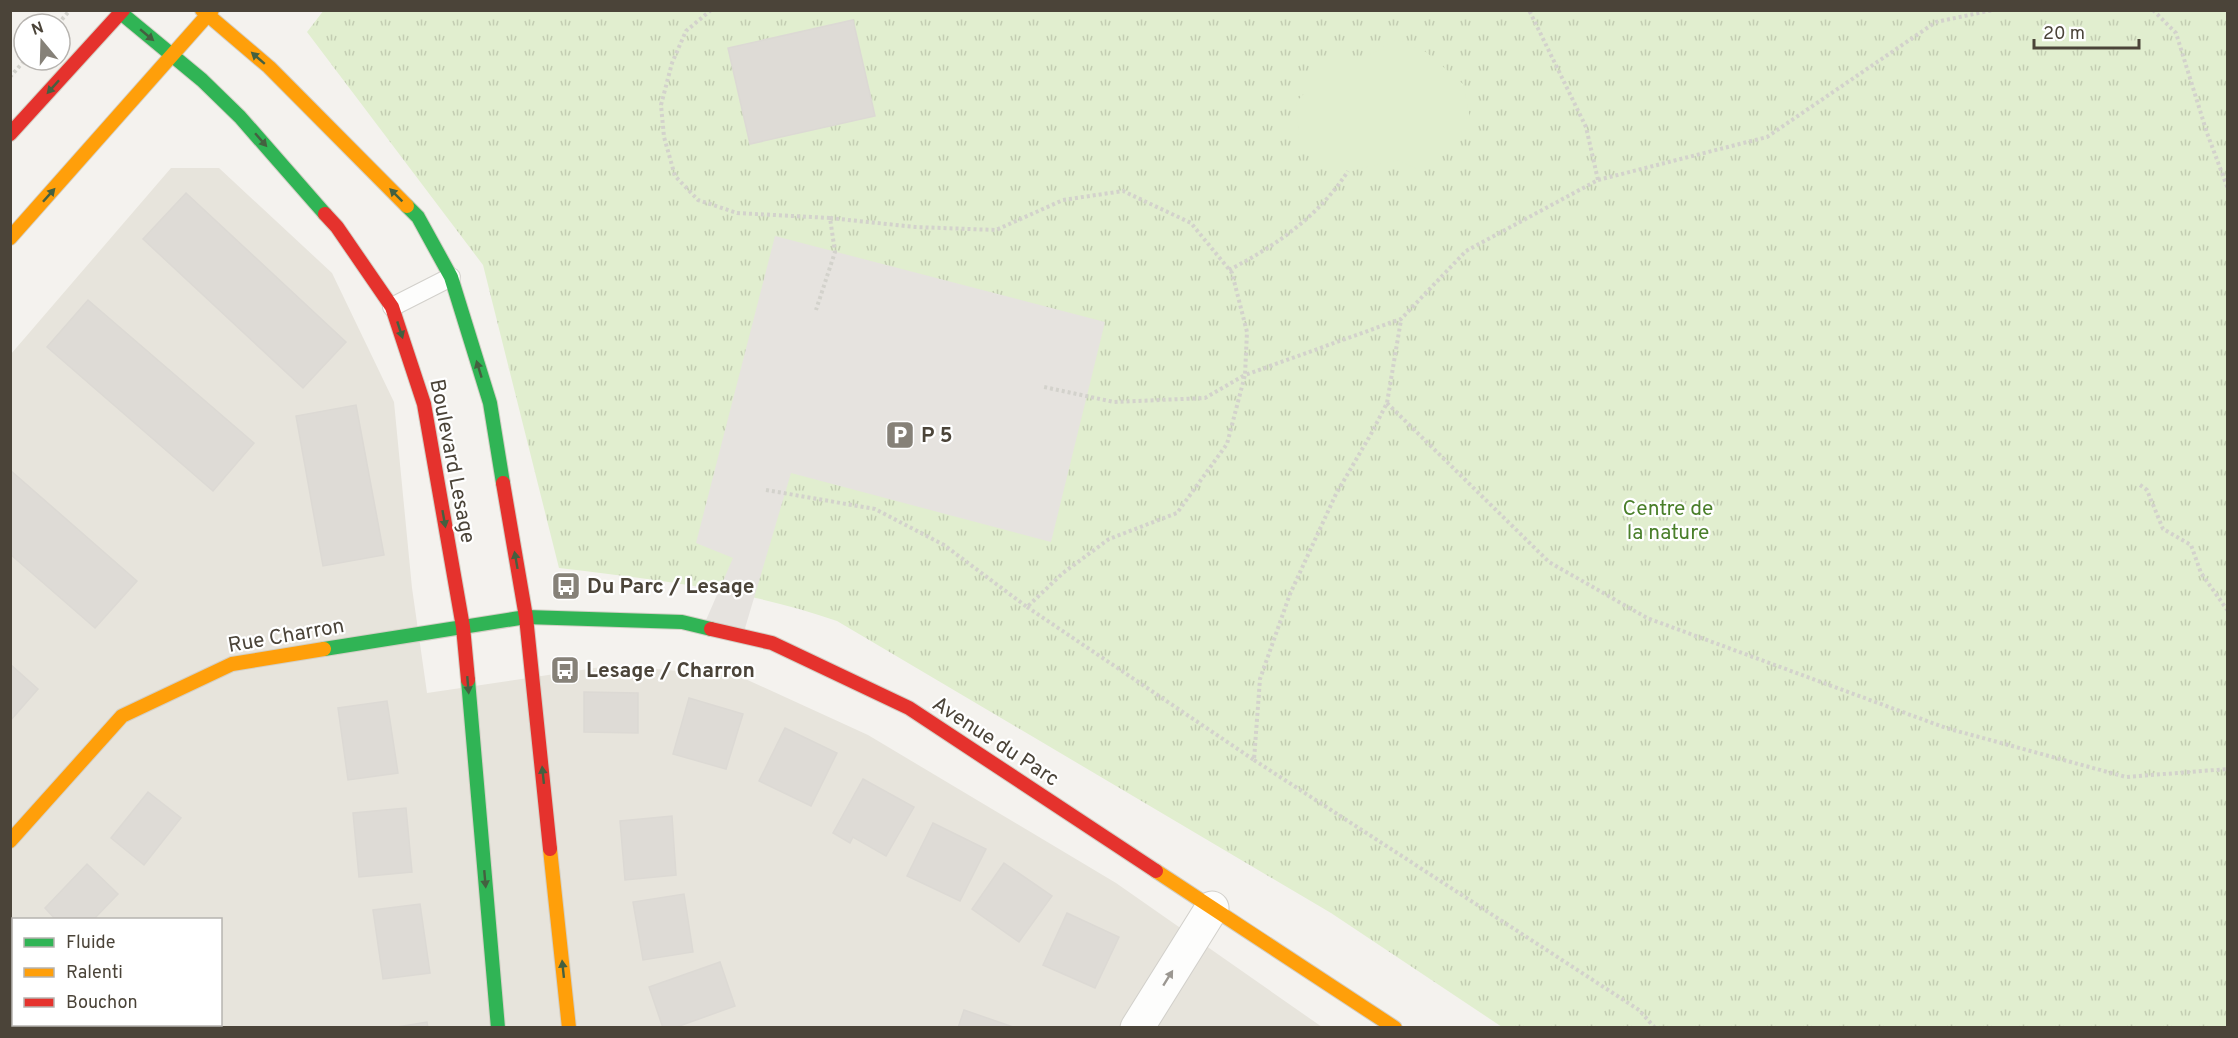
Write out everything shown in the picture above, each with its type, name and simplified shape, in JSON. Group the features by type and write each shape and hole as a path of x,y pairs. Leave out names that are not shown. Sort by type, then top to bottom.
{"street":[{"name":"Boulevard Lesage","path":"122,12 240,117 337,227 392,308 424,404 463,627 498,1028"},
{"path":"10,134 122,12"},
{"name":"Boulevard Lesage","path":"207,12 269,67 418,217 451,277 490,403 526,617 569,1028"},
{"path":"10,238 173,56 207,12"},
{"name":"Rue Charron","path":"10,841 122,716 232,664 526,617"},
{"name":"Avenue du Parc","path":"526,617 682,622 772,643 909,708 1395,1028"},
{"path":"1137,1028 1212,908"}],"lane":[{"path":"392,308 451,277"}],"path":[{"path":"711,10 686,31 672,63 661,105 664,137 675,176 698,200 737,213 830,218 915,227 996,230 1063,200 1123,191 1191,223 1232,273 1247,332 1245,375 1227,444 1177,513 1109,539 1063,573 1027,607"},
{"path":"1529,10 1586,127 1598,180"},
{"path":"1044,387 1114,402 1205,398 1245,375 1401,319 1466,251 1598,180 1767,137 1936,22 1994,10"},
{"path":"2153,10 2176,33 2207,133 2228,189"},
{"path":"1229,270 1262,253 1306,221 1335,192 1348,171"},
{"path":"816,310 835,252 830,218"},
{"path":"1254,760 1260,679 1290,594 1336,494 1387,403 1401,319"},
{"path":"1387,403 1549,562 1647,618 1946,728 2126,777 2228,769"},
{"path":"2140,485 2147,490 2163,529 2191,545 2201,573 2228,611"},
{"path":"766,490 875,509 944,544 1027,607 1254,760 1639,1010 1656,1028"}],"shaded area":[{"path":"171,168 219,168 332,273 394,402 412,588 427,693 615,665 741,677 868,735 1116,883 1322,1027 11,1028 11,354"},
{"name":"P 5","path":"775,236 1105,322 1051,542 791,473 743,635 703,627 733,558 696,543"}],"green space":[{"name":"Centre de la nature","path":"324,10 2227,11 2227,1027 1502,1027 1331,913 837,621 770,601 700,587 559,568 483,265 307,32"},
{"path":"1396,39 1426,52 1463,84 1470,118 1417,169 1398,160 1336,174 1299,138 1296,102 1340,56 1363,57"}],"building":[{"path":"853,20 875,116 750,144 728,48"},
{"path":"186,193 346,342 303,388 143,239"},
{"path":"88,300 254,443 213,491 47,347"},
{"path":"356,405 384,555 323,566 296,416"},
{"path":"10,470 137,581 95,628 10,554"},
{"path":"10,664 38,689 10,721"},
{"path":"584,692 638,693 638,733 584,732"},
{"path":"689,698 743,714 726,769 673,754"},
{"path":"387,701 398,773 348,780 338,708"},
{"path":"785,728 837,753 811,806 759,781"},
{"path":"863,779 914,807 886,856 853,837 850,843 833,833"},
{"path":"148,792 181,818 144,865 111,838"},
{"path":"406,808 412,872 359,877 353,813"},
{"path":"672,816 676,875 625,880 620,821"},
{"path":"933,823 986,849 960,901 907,876"},
{"path":"1004,863 1052,896 1019,942 972,909"},
{"path":"87,864 118,894 95,918 54,918 45,908"},
{"path":"684,894 693,952 643,960 633,902"},
{"path":"420,904 430,973 383,979 373,910"},
{"path":"1067,913 1119,937 1095,988 1043,965"},
{"path":"12,948 12,1008 10,1006 10,949"},
{"path":"720,962 735,1006 674,1028 663,1028 649,987"},
{"path":"964,1010 1016,1028 958,1028"},
{"path":"427,1022 428,1028 391,1028"}],"traffic: fast":[{"path":"121,13 202,80 240,117 325,214"},
{"path":"407,206 418,217 451,277 490,403 503,483"},
{"path":"324,649 526,617 682,622 711,629"},
{"path":"468,680 498,1028"}],"traffic: slow":[{"path":"202,10 269,67 407,206"},
{"path":"10,238 212,10"},
{"path":"10,841 122,716 232,664 324,649"},
{"path":"550,849 569,1028"},
{"path":"1156,871 1395,1028"}],"traffic: jam":[{"path":"10,134 123,10"},
{"path":"325,214 337,227 392,307 424,404 463,627 468,680"},
{"path":"503,483 526,617 550,849"},
{"path":"711,629 772,643 909,708 1156,871"}],"place":[{"name":"P 5","path":"900,435"},
{"name":"Du Parc / Lesage","path":"566,586"},
{"name":"Lesage / Charron","path":"565,670"}]}
